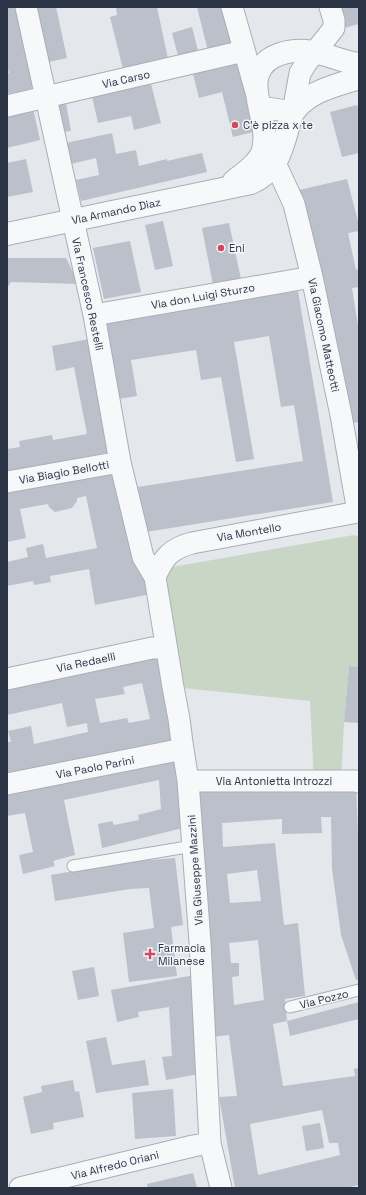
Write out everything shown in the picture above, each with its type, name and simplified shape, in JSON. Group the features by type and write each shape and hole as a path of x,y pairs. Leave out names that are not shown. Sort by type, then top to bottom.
{"street":[{"name":"Via Francesco Restelli","path":"26,7 94,315 120,462 143,557"},
{"path":"225,187 252,166 260,157 264,134 258,100 232,7"},
{"path":"293,112 300,73 334,28 334,20 330,7"},
{"name":"Via Carso","path":"7,106 244,51"},
{"path":"258,100 258,73 267,62 276,56 291,52 307,51 315,52 348,63 359,64"},
{"path":"293,112 311,96 324,89 359,78"},
{"path":"258,100 293,112"},
{"name":"Via Armando Diaz","path":"7,234 225,187 250,183 261,178 275,163 282,148 293,112"},
{"name":"Via Giacomo Matteotti","path":"275,163 294,204 312,277 341,415 359,512"},
{"name":"Via don Luigi Sturzo","path":"94,315 312,277"},
{"name":"Via Biagio Bellotti","path":"7,482 120,462"},
{"name":"Via Montello","path":"155,577 161,562 166,556 181,546 192,542 359,512"},
{"name":"Via Giuseppe Mazzini","path":"143,557 155,577 188,781 200,942 210,1143 221,1188"},
{"name":"Via Redaelli","path":"7,679 152,648 166,648"},
{"name":"Via Paolo Parini","path":"7,784 183,749"},
{"name":"Via Antonietta Introzzi","path":"188,781 359,782"},
{"name":"Via Alfredo Oriani","path":"20,1188 210,1143"}],"lane":[{"path":"73,866 193,846"},
{"name":"Via Pozzo","path":"290,1007 359,990"}],"green space":[{"path":"354,535 359,537 359,667 349,666 341,781 314,781 310,701 183,688 161,569"}],"building":[{"path":"7,7 16,7 34,88 7,94 7,73 9,73 7,66"},
{"path":"34,7 56,7 67,58 49,62 42,29 39,30"},
{"path":"116,7 157,7 168,59 123,69 110,17 117,15"},
{"path":"197,7 224,7 233,45 208,51"},
{"path":"339,7 359,7 359,24 344,28"},
{"path":"192,27 198,51 178,56 172,33"},
{"path":"240,62 257,131 233,137 222,92 199,98 193,74"},
{"path":"151,84 161,123 134,130 131,116 98,123 92,96"},
{"path":"66,103 71,131 63,132 58,104"},
{"path":"357,105 359,111 359,153 342,157 330,112"},
{"path":"33,108 40,140 7,148 7,113"},
{"path":"112,133 116,154 136,150 139,166 202,153 207,172 81,201 76,180 99,175 96,158 71,164 66,143"},
{"path":"26,159 33,192 7,197 7,163"},
{"path":"347,179 359,225 359,231 348,233 356,270 359,269 359,287 352,288 359,333 359,422 353,423 299,190"},
{"path":"163,221 173,266 155,270 145,225"},
{"path":"229,223 241,279 213,285 202,228"},
{"path":"130,241 141,292 104,299 93,248"},
{"path":"7,258 66,258 79,284 11,282 7,288"},
{"path":"298,291 333,502 146,532 138,487 303,461 294,405 281,407 269,336 234,342 254,459 236,462 221,377 201,380 196,350 131,360 137,396 112,400 100,323"},
{"path":"89,339 111,452 7,472 7,449 20,447 19,441 52,435 53,440 87,434 74,367 56,371 52,346"},
{"path":"106,469 119,475 126,535 139,559 151,594 95,605 89,569 50,576 51,582 34,585 33,581 7,586 7,562 28,557 26,548 43,544 46,558 97,548 86,496 77,498 77,501 72,508 55,512 49,507 48,504 20,509 26,538 7,542 7,486"},
{"path":"163,655 180,738 7,774 7,742 11,742 8,731 31,726 34,744 88,732 87,723 67,727 62,703 7,715 7,687","holes":["142,683 150,719 129,723 127,718 100,723 95,699 125,694 123,687"]},
{"path":"349,666 359,667 359,723 344,722"},
{"path":"179,752 187,827 102,848 98,824 112,821 114,825 139,820 138,815 161,809 159,780 64,800 75,855 53,861 55,866 23,874 19,855 33,852 25,813 7,816 7,786"},
{"path":"356,785 359,862 359,979 356,980 341,935 332,869 331,817 321,817 322,833 282,834 282,819 222,823 223,847 275,843 284,925 298,923 305,996 285,999 287,1021 273,1024 283,1086 355,1076 354,1069 359,1068 359,1185 347,1188 235,1188 219,1097 237,1096 229,1035 211,1037 194,791","holes":["257,870 261,901 230,903 227,874","258,940 264,1000 234,1005 232,977 239,976 239,963 231,963 229,943","322,1110 329,1143 338,1143 340,1155 258,1175 250,1124"]},
{"path":"175,858 183,925 171,927 177,976 129,982 123,933 154,928 149,888 130,889 55,901 51,875 124,862"},
{"path":"94,967 99,996 78,1000 72,971"},
{"path":"195,975 199,1074 166,1080 162,1057 172,1056 169,1007 138,1012 139,1017 117,1022 111,990"},
{"path":"359,1002 359,1019 290,1036 287,1021"},
{"path":"106,1037 112,1065 145,1060 149,1085 96,1093 86,1041"},
{"path":"73,1080 75,1092 79,1091 84,1117 53,1123 54,1129 31,1134 23,1097 42,1092 41,1086"},
{"path":"173,1089 176,1136 135,1139 132,1093"},
{"path":"320,1123 324,1148 306,1151 302,1126"},
{"path":"193,1173 197,1188 148,1188 147,1184"}],"place":[{"name":"C'è pizza x te","path":"235,125"},
{"name":"Eni","path":"221,248"},
{"name":"Farmacia Milanese","path":"150,954"}]}
